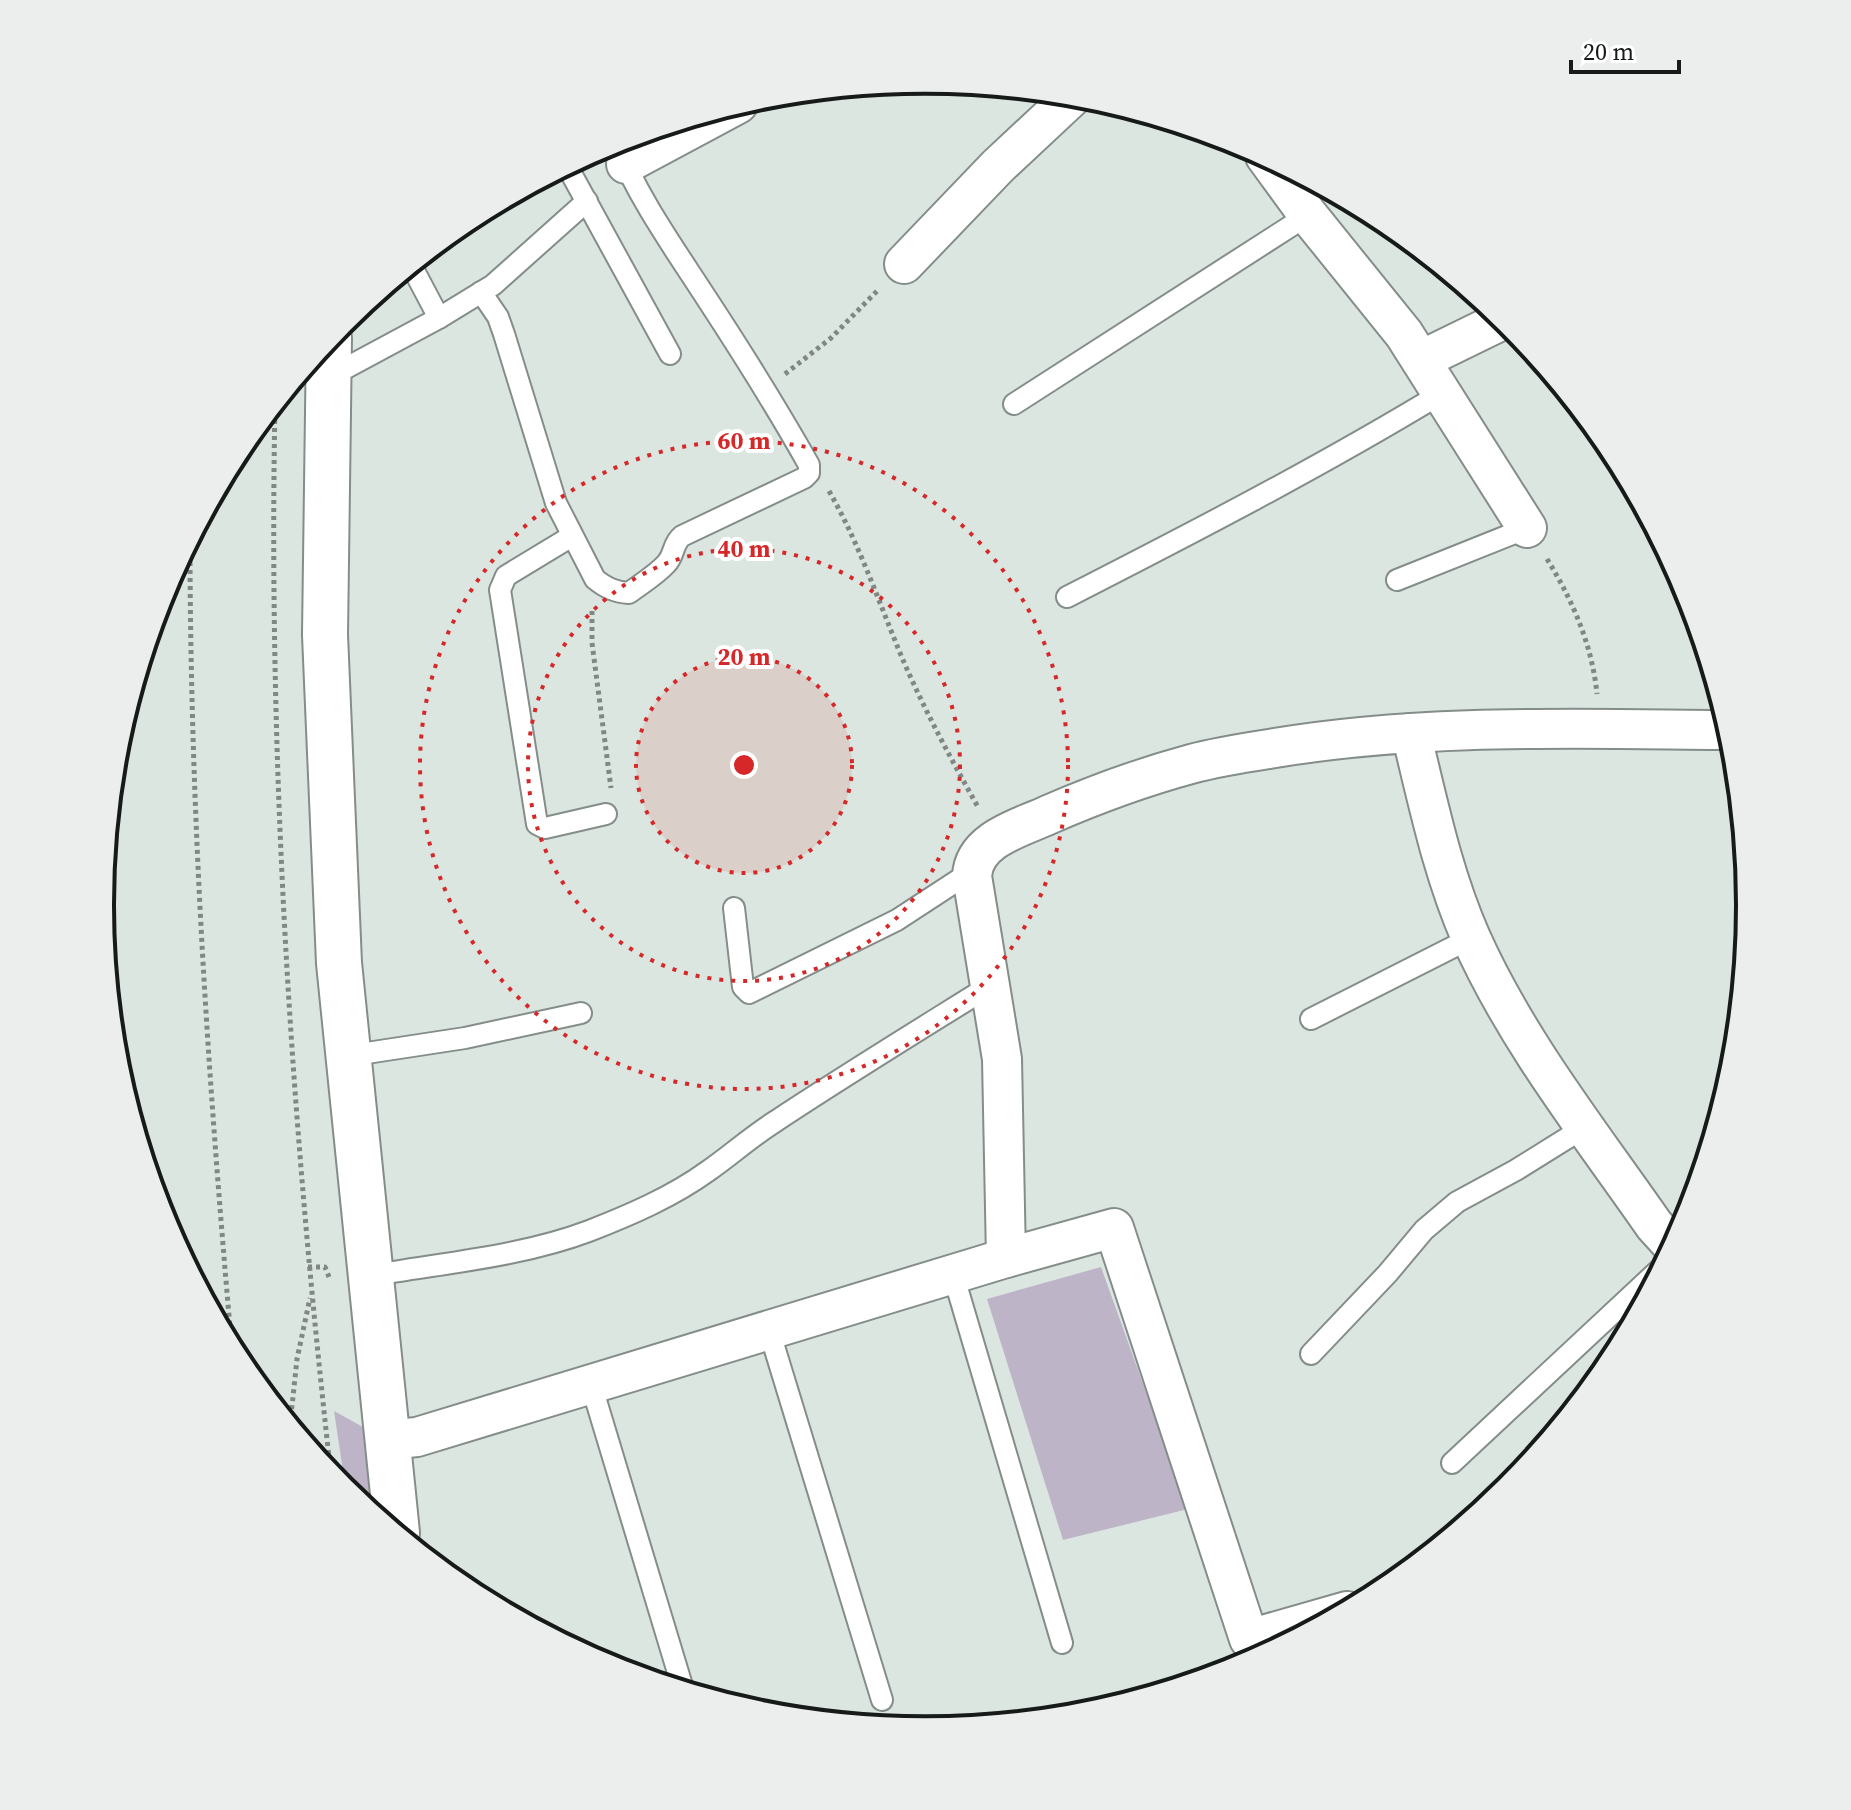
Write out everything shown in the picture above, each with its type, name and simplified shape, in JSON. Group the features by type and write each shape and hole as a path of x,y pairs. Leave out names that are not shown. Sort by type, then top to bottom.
{"street":[{"path":"904,264 998,166 1062,106"},
{"path":"1280,176 1404,334 1527,528"},
{"path":"1421,360 1492,325"},
{"path":"328,357 325,635 339,963 395,1518"},
{"path":"1006,1258 1002,1059 972,871 977,857 996,839 1057,811 1145,777 1194,763 1318,741 1411,733 1717,730"},
{"path":"1411,733 1441,855 1471,938 1533,1049 1665,1237"},
{"path":"386,1440 417,1437 1114,1228 1249,1639 1296,1626"}],"lane":[{"path":"481,292 498,317 547,480 572,536 595,579 617,592 629,593 665,565 674,543 682,536 804,478 809,473 809,465 766,389 668,240 621,154"},
{"path":"572,176 670,354"},
{"path":"330,355 346,368 439,318 493,285 587,201"},
{"path":"1014,404 1308,215"},
{"path":"416,275 439,318"},
{"path":"1067,597 1275,489 1442,393"},
{"path":"1397,580 1527,528"},
{"path":"572,536 506,576 500,590 537,824 545,828 606,814"},
{"path":"734,908 743,987 749,993 897,920 972,871"},
{"path":"1311,1019 1471,938"},
{"path":"370,1276 554,1242 657,1202 708,1172 772,1123 991,985"},
{"path":"347,1056 465,1038 581,1013"},
{"path":"1311,1354 1424,1230 1457,1202 1585,1127"},
{"path":"953,1274 1062,1643"},
{"path":"1452,1463 1641,1287"},
{"path":"769,1330 882,1700"},
{"path":"591,1384 679,1677"}],"path":[{"path":"766,389 831,338 904,264"},
{"path":"275,421 272,561 276,769 311,1293 329,1453"},
{"path":"809,465 826,486 849,528 936,731 996,839"},
{"path":"1527,528 1569,594 1579,621 1594,668 1601,729"},
{"path":"190,563 191,716 198,891 206,1042 230,1321"},
{"path":"595,579 592,643 613,807 606,814"},
{"path":"292,1411 297,1359 311,1293"}],"shaded area":[{"path":"1101,1267 1188,1509 1063,1540 987,1299"},
{"path":"334,1411 363,1427 373,1498 343,1468"}]}
